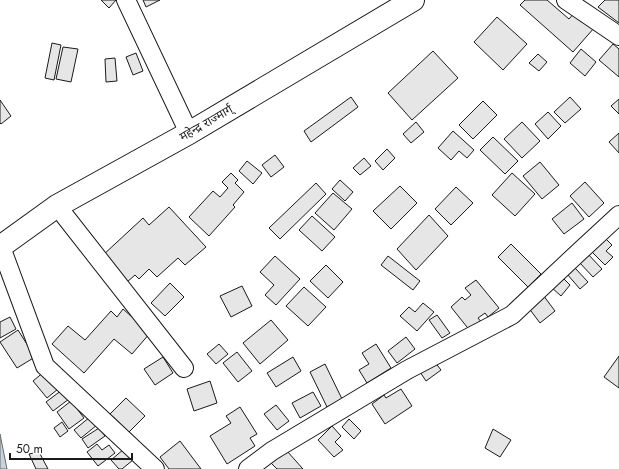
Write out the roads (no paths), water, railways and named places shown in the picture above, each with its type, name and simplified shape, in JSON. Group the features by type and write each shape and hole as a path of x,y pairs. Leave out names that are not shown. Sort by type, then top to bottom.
{"highway":[{"name":"महेन्द्र राज्मार्ग्","path":"1,247 57,206 190,133 413,0"}],"street":[{"path":"126,0 190,133"},
{"path":"566,0 619,36"},
{"path":"57,206 184,368"},
{"path":"248,469 272,451 407,370 512,315 619,215"},
{"path":"1,247 45,366 155,469"}]}
